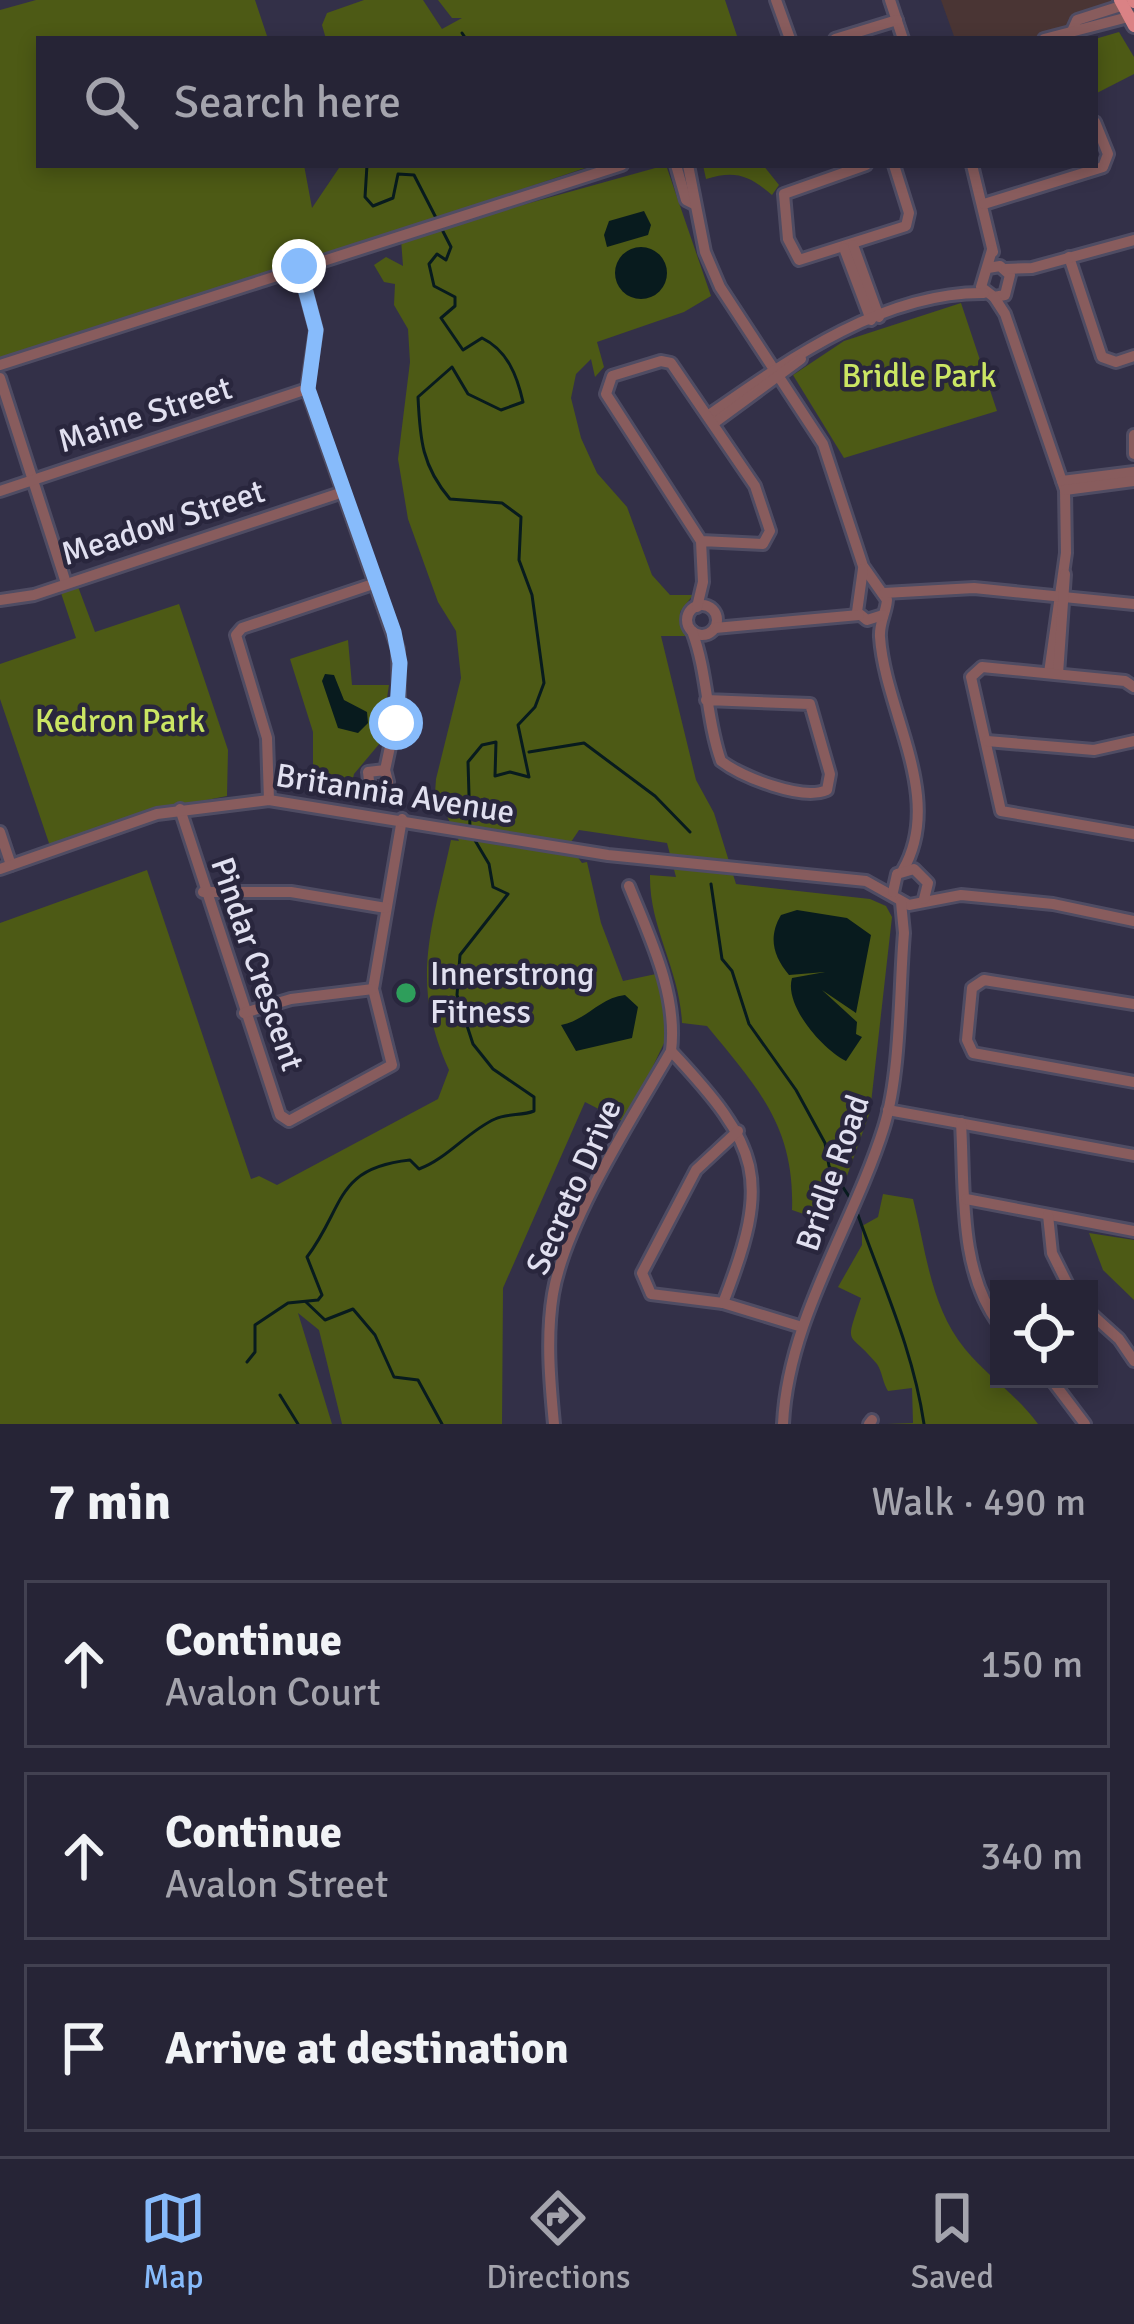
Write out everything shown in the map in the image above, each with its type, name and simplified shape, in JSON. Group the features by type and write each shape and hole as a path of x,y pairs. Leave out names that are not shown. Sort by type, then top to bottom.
{"street":[{"path":"776,0 789,36"},
{"path":"890,0 902,36"},
{"path":"1094,15 1103,0"},
{"path":"1073,29 1077,20 1130,8"},
{"path":"1053,36 1073,29 1083,31 1130,8"},
{"path":"845,36 898,20"},
{"path":"984,204 1102,167 1108,154 1098,129"},
{"path":"0,365 612,168"},
{"path":"677,168 686,200 694,205"},
{"path":"688,168 694,205 720,287 830,457 863,566 880,591 884,613 880,643 914,783 915,841 925,876"},
{"path":"858,168 782,197 791,250 799,260 906,226 909,213 895,168"},
{"path":"973,168 999,293 1063,485 1064,571 1054,674"},
{"path":"712,419 812,348 875,319 962,292 993,270 1032,268 1134,240"},
{"path":"849,246 875,319"},
{"path":"1069,257 1102,357 1116,362 1134,356"},
{"path":"299,266 316,330 308,389 400,663 396,723 385,770"},
{"path":"962,292 999,293 1032,268"},
{"path":"993,270 999,293"},
{"path":"701,541 758,545 770,537 755,485 667,361 606,383 606,394 701,541 713,630 701,651"},
{"path":"0,379 66,583"},
{"name":"Maine Street","path":"0,491 308,389"},
{"path":"1134,435 1134,454"},
{"path":"1063,485 1134,472"},
{"path":"1063,485 1134,481"},
{"name":"Meadow Street","path":"0,600 66,583 343,492"},
{"path":"863,566 857,596 861,617 880,643"},
{"path":"269,800 267,738 236,635 242,628 376,583"},
{"path":"828,616 857,596 880,591 911,596 974,588 1134,604"},
{"path":"692,631 735,623 861,617 884,613 911,596"},
{"path":"707,608 735,623"},
{"path":"706,700 810,704 831,780 827,790 798,790 727,766 719,756 706,700 701,651 688,619 707,608"},
{"path":"1134,687 1125,681 982,667 973,673 1001,811 1134,835"},
{"path":"987,741 1094,750 1134,741"},
{"name":"Britannia Avenue","path":"6,867 180,809 269,800 575,850 866,881"},
{"name":"Pindar Crescent","path":"180,809 203,892 280,1115 295,1120 390,1069 373,989 402,819"},
{"path":"0,832 6,867"},
{"path":"900,872 915,841"},
{"path":"866,881 900,872 925,876 961,895"},
{"name":"Bridle Road","path":"783,1424 802,1327 849,1226 888,1110 904,933 897,897 900,872"},
{"name":"Bridle Road","path":"904,933 921,901 925,876"},
{"path":"866,881 897,897 921,901 961,895 1053,904 1134,921"},
{"path":"629,886 670,1002 670,1051 738,1131 750,1161 755,1199 746,1246 723,1303"},
{"path":"203,892 291,892 386,908"},
{"path":"1134,1004 984,980 972,988 968,1040 973,1053 1134,1082"},
{"path":"244,1013 291,999 373,989"},
{"name":"Secreto Drive","path":"554,1424 549,1367 553,1292 575,1233 670,1051"},
{"path":"888,1110 1134,1155"},
{"path":"961,1123 980,1294 990,1310"},
{"path":"738,1131 696,1170 642,1273 651,1294 723,1303 802,1327"},
{"path":"966,1199 1134,1231"},
{"path":"1048,1215 1052,1252 1066,1280"},
{"path":"1098,1320 1134,1361"},
{"path":"1058,1388 1085,1424"}],"shaded area":[{"path":"941,0 1120,0 1129,17 1056,36 954,36"},
{"path":"644,211 651,225 648,235 607,247 604,235 609,221"},
{"path":"641,247 660,254 667,273 660,292 641,299 622,292 615,273 622,254"},
{"path":"325,674 334,675 344,700 367,712 368,723 358,733 338,728 322,681"},
{"path":"797,910 847,918 871,935 856,1013 822,990 857,1022 856,1034 862,1037 846,1061 816,1036 799,1013 791,989 792,978 825,972 789,975 776,953 777,923 781,915"},
{"path":"625,995 638,1007 632,1038 576,1051 561,1025"}],"green space":[{"path":"36,0 255,0 267,36 36,36 36,168 305,168 312,208 339,168 585,168 6,363 0,358 0,10"},
{"path":"364,0 423,0 442,29 462,18 452,18 438,0 725,0 737,36 325,36 322,25 327,13"},
{"path":"1119,32 1134,57 1134,74 1098,92 1098,38"},
{"path":"667,168 711,296 684,312 597,342 604,367 595,377 591,359 576,374 571,398 581,438 597,473 627,507 652,575 670,595 693,595 680,612 686,636 661,636 696,780 714,813 736,884 870,899 886,906 892,917 870,1112 830,1223 792,1210 787,1154 769,1109 707,1026 682,1023 651,894 650,875 676,877 667,843 579,830 569,845 582,863 587,862 601,923 623,981 656,974 667,1011 665,1041 626,1123 585,1102 503,1288 502,1424 342,1424 319,1330 298,1313 332,1424 0,1424 0,923 147,870 251,1179 259,1176 277,1185 438,1099 449,1070 437,1039 427,982 431,929 451,840 459,841 444,810 434,808 436,779 461,678 456,631 438,602 408,519 398,459 410,362 408,329 394,305 395,284 384,282 374,265 386,257 403,266 401,239"},
{"path":"704,168 765,168 779,185 772,195 741,176 706,179"},
{"name":"Bridle Park","path":"961,303 997,411 844,458 793,375 844,341"},
{"name":"Kedron Park","path":"77,584 95,632 179,604 228,750 227,796 141,813 50,846 0,699 0,664 76,638 60,590"},
{"path":"348,640 352,685 389,685 380,743 354,774 350,791 313,786 313,732 290,659"},
{"path":"883,1194 913,1199 931,1277 953,1332 990,1374 990,1388 1004,1388 1038,1424 887,1424 913,1423 912,1388 888,1391 877,1364 852,1337 861,1298 838,1287 862,1245 862,1226 878,1217"},
{"path":"1089,1233 1134,1240 1134,1300 1103,1270"}],"waterway":[{"path":"367,168 365,197 373,206 393,198 398,174 414,175 451,247 446,260 437,254 429,264 434,286 455,297 455,306 441,318 463,350 482,338 498,349 514,373 523,402 501,410 468,394 452,367 418,397 424,452 450,499 502,503 521,517 519,560 532,595 544,683 535,707 518,725 529,777 510,772 495,776 496,742 482,745 468,762 470,828"},
{"path":"529,752 584,743 655,796 690,832"},
{"path":"247,1362 255,1352 255,1325 288,1303 318,1300 322,1295 307,1257 354,1181 385,1164 410,1160 419,1169 495,1119 534,1111 534,1097 493,1069 473,1044 457,995 460,955 508,894 493,887 489,864 473,837"},
{"path":"711,884 722,959 732,971 749,1024 796,1090 825,1143 829,1166 852,1201"},
{"path":"858,1215 905,1344 924,1424"},
{"path":"306,1302 325,1320 353,1309 375,1335 394,1377 418,1380 442,1424"},
{"path":"280,1395 298,1424"}],"place":[{"name":"Innerstrong Fitness","path":"406,993"}],"route":[{"path":"299,266 316,330 308,389 394,632 401,682 396,723"}]}
